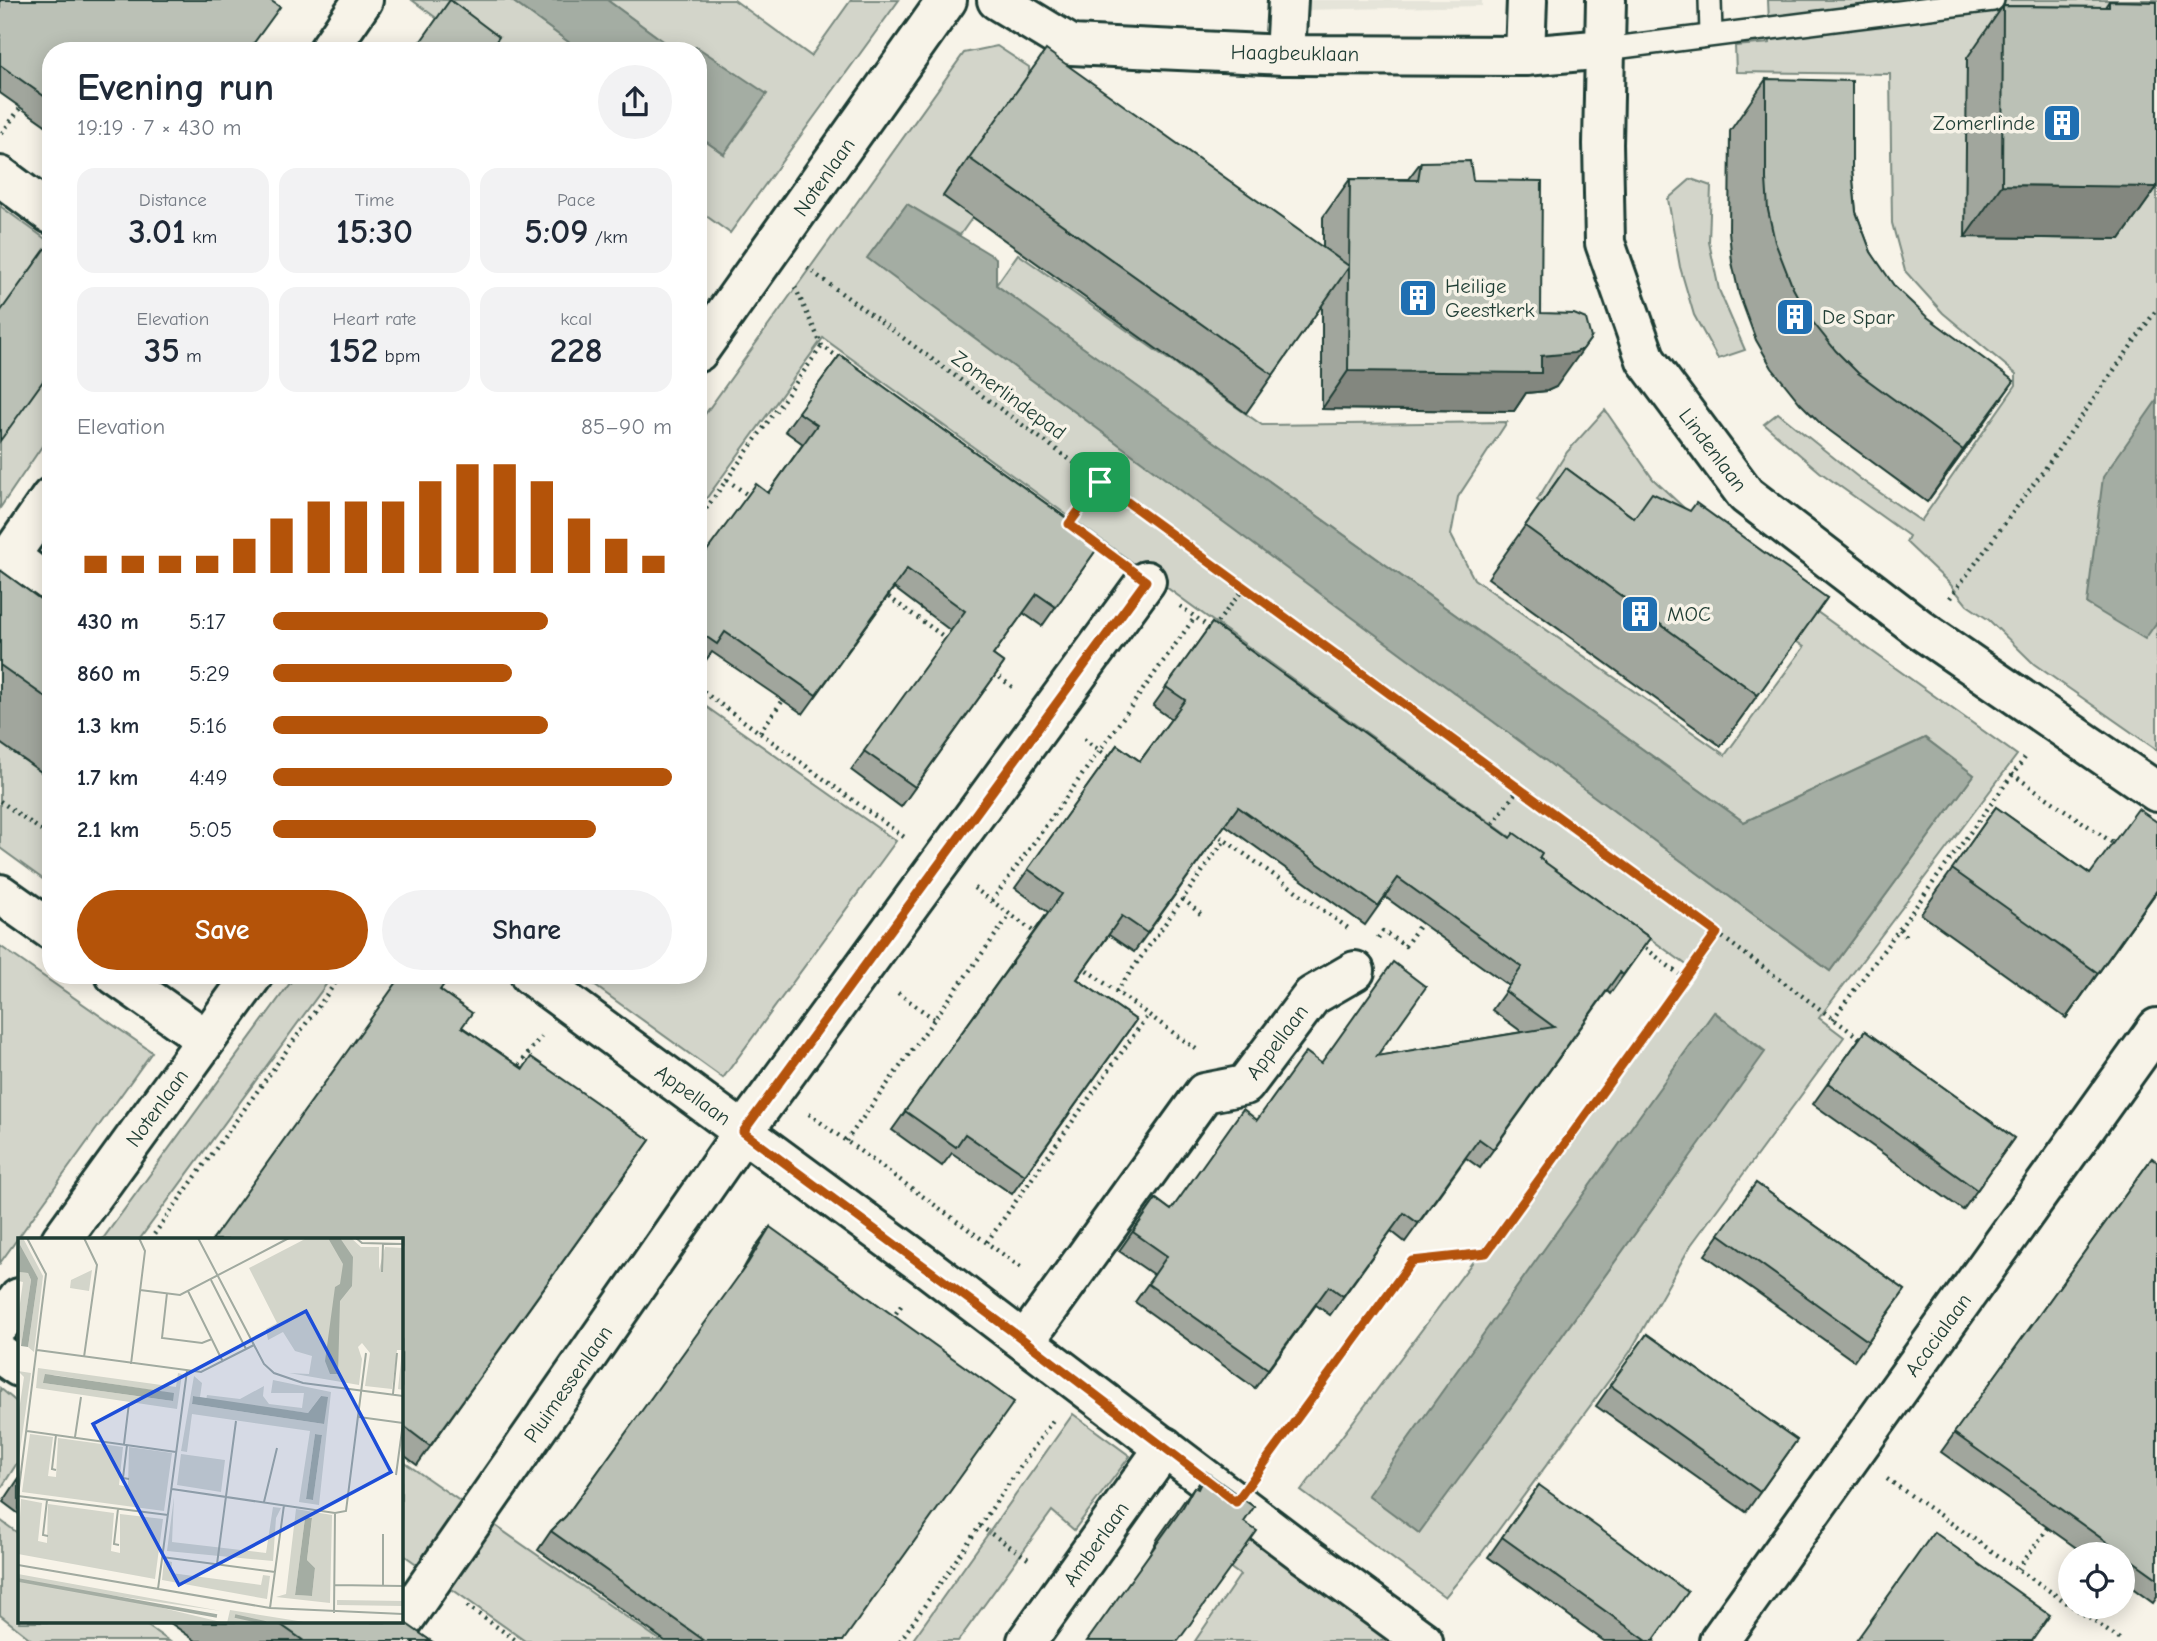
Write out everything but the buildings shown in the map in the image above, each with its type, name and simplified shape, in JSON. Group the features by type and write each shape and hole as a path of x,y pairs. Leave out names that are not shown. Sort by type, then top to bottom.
{"street":[{"path":"334,42 363,0"},
{"name":"Notenlaan","path":"707,340 947,0"},
{"name":"Haagbeuklaan","path":"997,0 1071,45 1285,55 1525,56 1606,49"},
{"path":"1285,55 1288,0"},
{"path":"1525,56 1527,0"},
{"name":"Lindenlaan","path":"1606,0 1602,144 1605,243 1646,360 1746,495 1924,632 2157,792"},
{"path":"0,176 42,207"},
{"path":"42,510 10,556 42,581"},
{"name":"Pluimessenlaan","path":"402,1612 774,1089 1146,581"},
{"path":"0,894 42,924"},
{"name":"Appellaan","path":"1025,1341 1204,1093 1245,1085 1312,996 1355,971"},
{"path":"128,984 206,1039"},
{"name":"Notenlaan","path":"62,1238 246,984"},
{"name":"Appellaan","path":"542,984 928,1268 1304,1554 1423,1641"},
{"name":"Acacialaan","path":"1719,1641 1852,1455 2145,1070 2157,1028"},
{"path":"0,1324 18,1299"},
{"path":"0,1354 18,1366"},
{"name":"Amberlaan","path":"1027,1641 1165,1447"}],"lane":[{"path":"1710,0 1710,34"},
{"path":"1606,49 1993,0"}],"path":[{"path":"0,136 29,95"},
{"path":"776,245 821,345 844,362"},
{"name":"Zomerlindepad","path":"776,245 1863,1041"},
{"path":"1924,632 2044,470 2157,309"},
{"path":"707,507 821,345"},
{"path":"1079,531 1069,524 1100,482"},
{"path":"1088,539 1223,638"},
{"path":"1212,630 1245,587"},
{"path":"992,901 1195,617"},
{"path":"760,732 791,689"},
{"path":"1833,1019 2053,720"},
{"path":"2012,774 2124,850"},
{"path":"1487,832 1519,788"},
{"path":"0,801 42,831"},
{"path":"1116,992 1226,840"},
{"path":"1183,899 1204,917"},
{"path":"846,1141 1010,915"},
{"path":"1355,971 1383,932 1405,946 1427,915"},
{"path":"1900,929 1907,938"},
{"path":"1236,1502 1412,1261 1486,1253 1717,933"},
{"path":"1631,937 1684,978"},
{"path":"151,1238 335,984"},
{"path":"511,1077 565,1001"},
{"path":"987,1242 1149,1015"},
{"path":"774,1089 1058,1294"},
{"path":"887,1325 928,1268"},
{"path":"900,1641 1079,1382"},
{"path":"1852,1455 2058,1597"},
{"path":"2018,1569 2057,1516"},
{"path":"980,1526 1067,1585"},
{"path":"2090,1619 2122,1641"}],"shaded area":[{"path":"412,0 511,0 569,42 469,42"},
{"path":"511,0 607,0 664,42 569,42"},
{"path":"607,0 734,0 811,56 851,0 899,0 730,233 707,216 707,142 724,154 707,87 707,42 664,42"},
{"path":"1302,0 1482,0 1482,6 1302,10"},
{"path":"1768,0 2157,0 2157,750 2034,664 1989,620 1967,605 1950,584 1906,542 1909,536 1820,472 1764,424 1778,413 1863,481 1921,521 2016,385 2016,374 1943,313 1905,271 1892,223 1890,74 1736,72 1735,46 1770,43"},
{"path":"997,46 1029,67 1033,132 960,235 907,204 868,257 1830,971 1974,775 1925,738 1744,822 996,285 1018,254 1262,425 1507,422 1458,497 1451,535 1474,579 1725,755 1804,647 1705,576 1600,547 1537,500 1567,452 1605,410 1653,479 1725,546 2017,755 1819,1018 1844,1037 1691,1245 1630,1352 1480,1555 1445,1597 1301,1491 1692,969 823,338 707,498 707,411 964,53","holes":["1715,1012 1765,1051 1486,1442 1418,1532 1369,1494"]},
{"path":"707,54 767,94 724,154 707,142"},
{"path":"1691,179 1711,186 1709,242 1719,290 1745,350 1718,359 1694,315 1680,267 1668,199"},
{"path":"907,204 996,258 996,285 1744,822 1925,738 1974,775 1830,971 867,258"},
{"path":"0,206 42,236 42,446 0,508"},
{"path":"2157,400 2157,622 2145,639 2087,604 2103,477"},
{"path":"42,606 42,878 0,848 0,639"},
{"path":"707,707 896,841 723,1078 592,984 707,984"},
{"path":"0,946 42,975 42,984 54,984 152,1052 0,1263"},
{"path":"289,984 326,984 140,1238 103,1238"},
{"path":"1714,1012 1765,1052 1419,1533 1368,1495"},
{"path":"0,1388 18,1403 18,1462 0,1490"},
{"path":"1073,1414 1130,1456 1074,1530 1052,1511 958,1641 912,1641"},
{"path":"402,1461 661,1641 525,1641 402,1554"},
{"path":"0,1520 18,1533 18,1624 145,1624 169,1641 33,1641 0,1615"},
{"path":"1242,1531 1392,1641 1195,1641 1240,1575 1221,1561"}],"place":[{"name":"Zomerlinde","path":"2062,123"},
{"name":"Heilige Geestkerk","path":"1418,298"},
{"name":"De Spar","path":"1795,317"},
{"name":"MOC","path":"1640,614"}],"route":[{"path":"1100,482 1717,933 1486,1253 1412,1261 1236,1502 1025,1341 743,1132 1146,581 1069,524 1100,482"}]}
